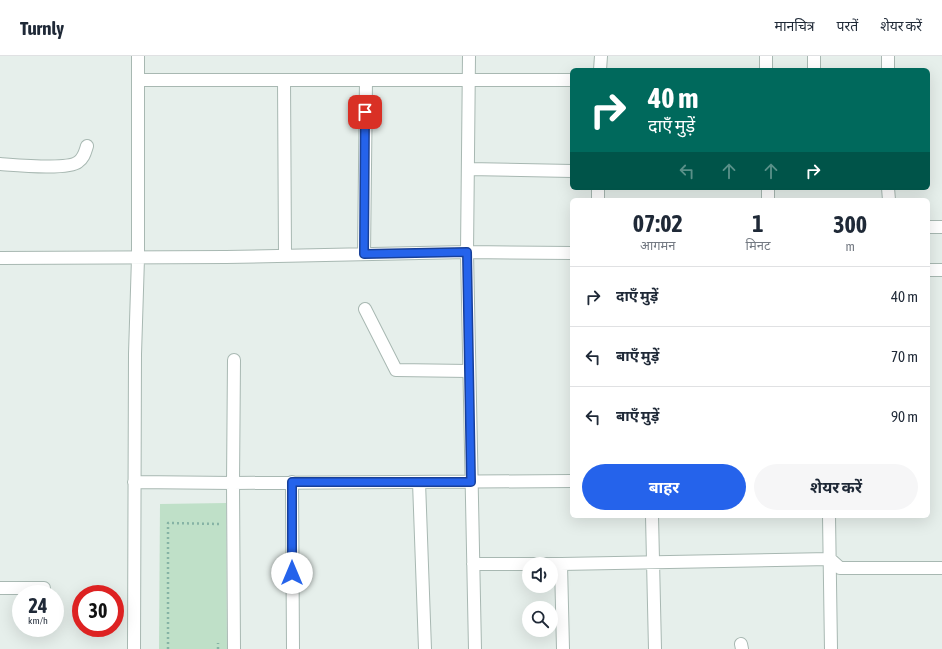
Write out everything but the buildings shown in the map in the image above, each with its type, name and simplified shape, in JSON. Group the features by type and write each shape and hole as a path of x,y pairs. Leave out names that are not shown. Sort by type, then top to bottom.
{"street":[{"path":"134,649 135,354 138,258 138,56"},
{"path":"469,56 467,252 472,564 475,649"},
{"path":"600,68 601,56"},
{"path":"766,56 766,68"},
{"path":"814,56 814,68"},
{"path":"888,56 888,68"},
{"path":"138,80 570,80"},
{"path":"284,80 285,255"},
{"path":"364,254 366,80"},
{"path":"0,164 59,166 77,163 84,157 87,146"},
{"path":"468,169 570,171"},
{"path":"930,227 942,227"},
{"path":"0,258 226,257 467,252 570,253"},
{"path":"930,270 942,270"},
{"path":"365,309 396,370 469,371"},
{"path":"234,360 234,649"},
{"path":"134,482 233,484 292,482 570,481"},
{"path":"292,482 293,649"},
{"path":"419,482 425,649"},
{"path":"652,518 655,649"},
{"path":"829,518 831,649"},
{"path":"472,564 561,564 830,559 840,568 942,568"},
{"path":"561,564 563,649"},
{"path":"0,588 12,588"}],"path":[{"path":"168,649 168,523 219,523 219,531"},
{"path":"218,641 218,649"}],"green space":[{"path":"226,503 227,649 159,649 160,504"}],"route":[{"path":"292,573 292,482 471,482 467,252 364,254 365,112"}]}
